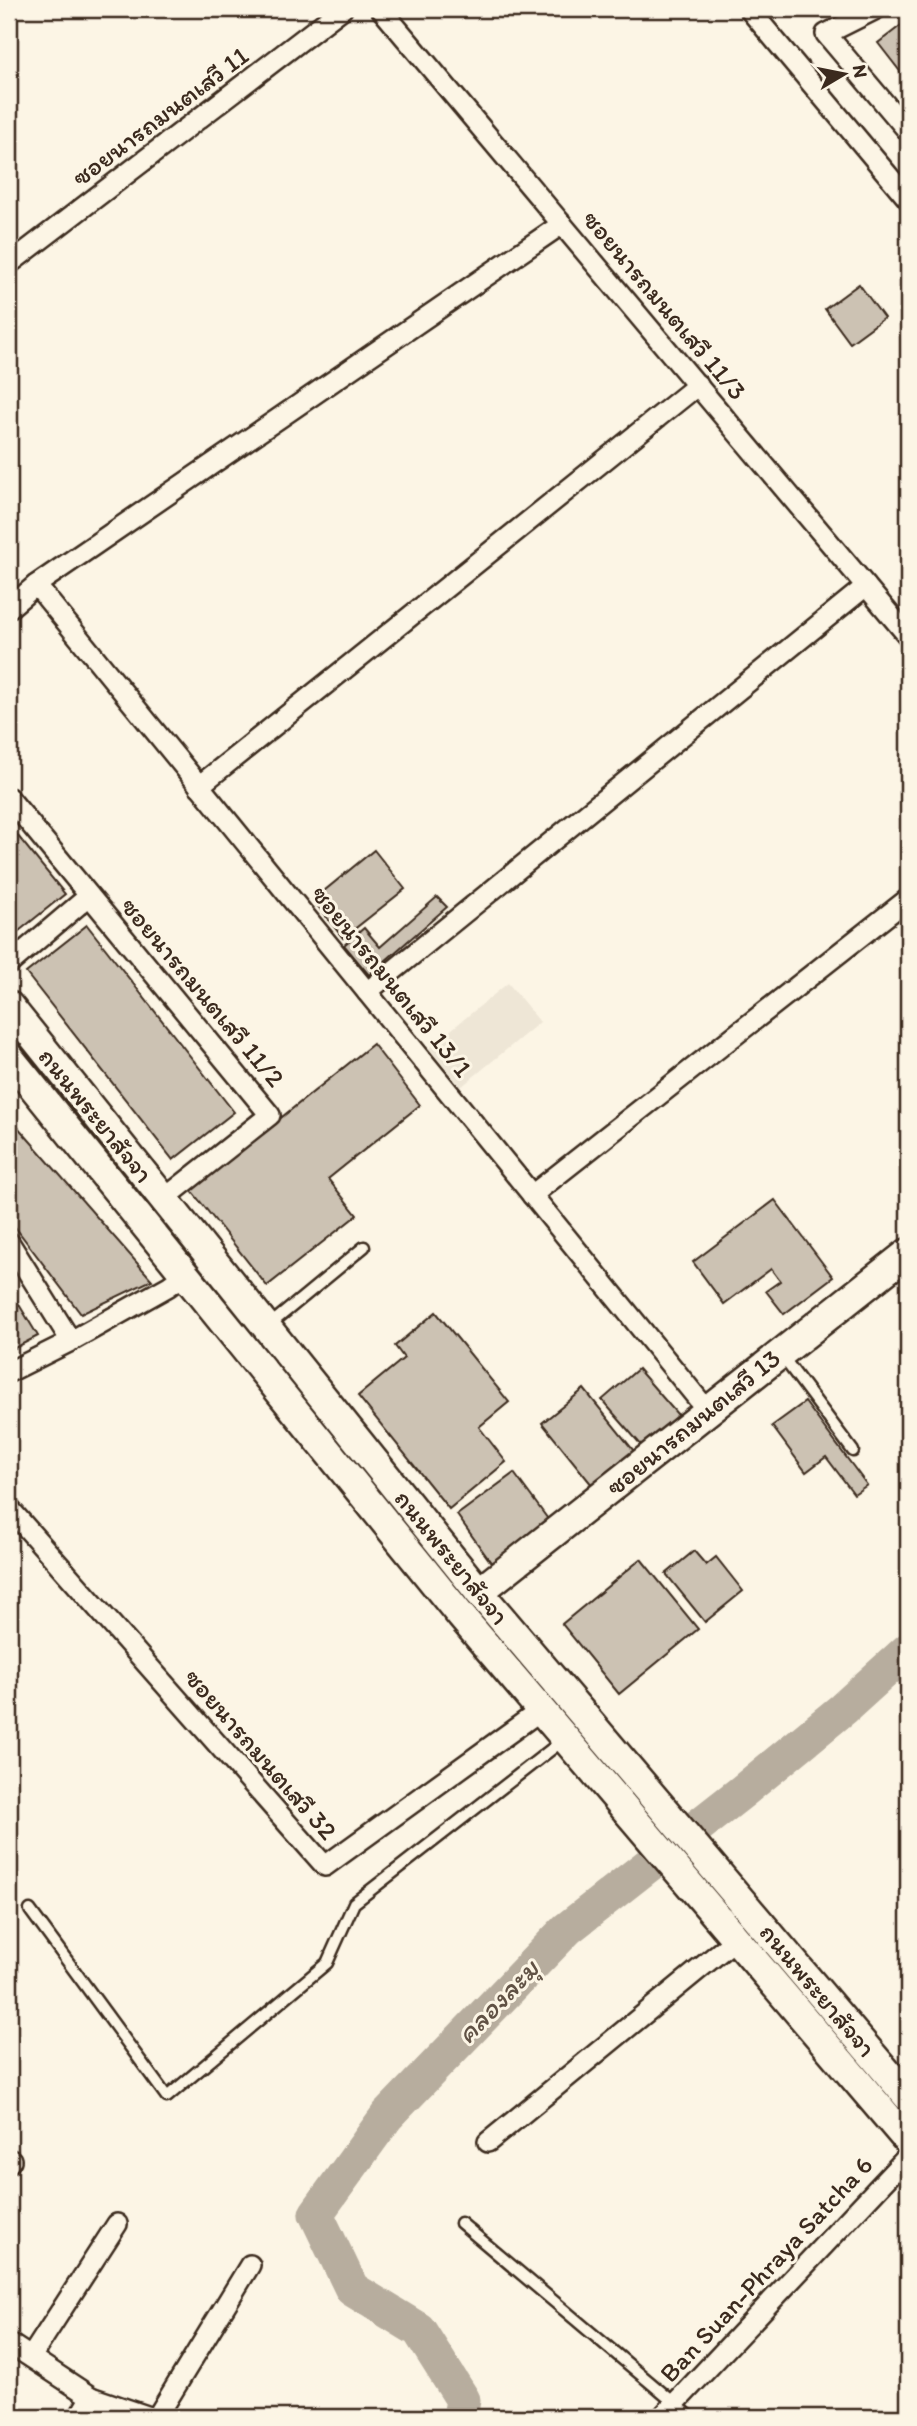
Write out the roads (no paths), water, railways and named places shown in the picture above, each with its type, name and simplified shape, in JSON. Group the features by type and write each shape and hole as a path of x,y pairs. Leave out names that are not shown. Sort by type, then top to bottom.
{"main road":[{"name":"ถนนพระยาสัจจา","path":"9,1006 479,1592 908,2097"},
{"name":"ถนนพระยาสัจจา","path":"9,1057 461,1616 908,2141"},
{"name":"ซอยนารถมนตเสวี 13","path":"479,1592 908,1253"}],"street":[{"name":"ซอยนารถมนตเสวี 11","path":"9,264 342,9"},
{"name":"ซอยนารถมนตเสวี 11/3","path":"381,9 908,636"},
{"path":"749,9 908,199"},
{"path":"876,9 826,34 908,131"},
{"path":"9,608 36,585 562,224"},
{"path":"199,786 698,385"},
{"name":"ซอยนารถมนตเสวี 13/1","path":"36,585 707,1410"},
{"path":"367,992 866,586"},
{"name":"ซอยนารถมนตเสวี 11/2","path":"9,798 270,1115 163,1199"},
{"path":"9,964 89,896"},
{"path":"532,1195 908,899"},
{"path":"9,1242 71,1341"},
{"path":"9,1372 71,1341 169,1286 185,1274"},
{"name":"ซอยนารถมนตเสวี 32","path":"9,1508 325,1866 541,1710"},
{"path":"488,2141 737,1938"},
{"name":"Ban Suan-Phraya Satcha 6","path":"669,2410 908,2156"},
{"path":"31,2357 117,2224"},
{"path":"157,2417 250,2265"},
{"path":"9,2343 91,2397 150,2417"},
{"path":"79,2417 91,2397"}],"lane":[{"path":"267,1327 364,1247"},
{"path":"779,1353 853,1451"},
{"path":"30,1910 167,2097 327,1963 355,1903 566,1739"},
{"path":"461,2222 669,2410 691,2417"}],"waterway":[{"name":"คลองละมุ","path":"460,2417 463,2400 419,2330 352,2289 316,2214 387,2116 567,1929 743,1791 843,1709 908,1650"}]}
